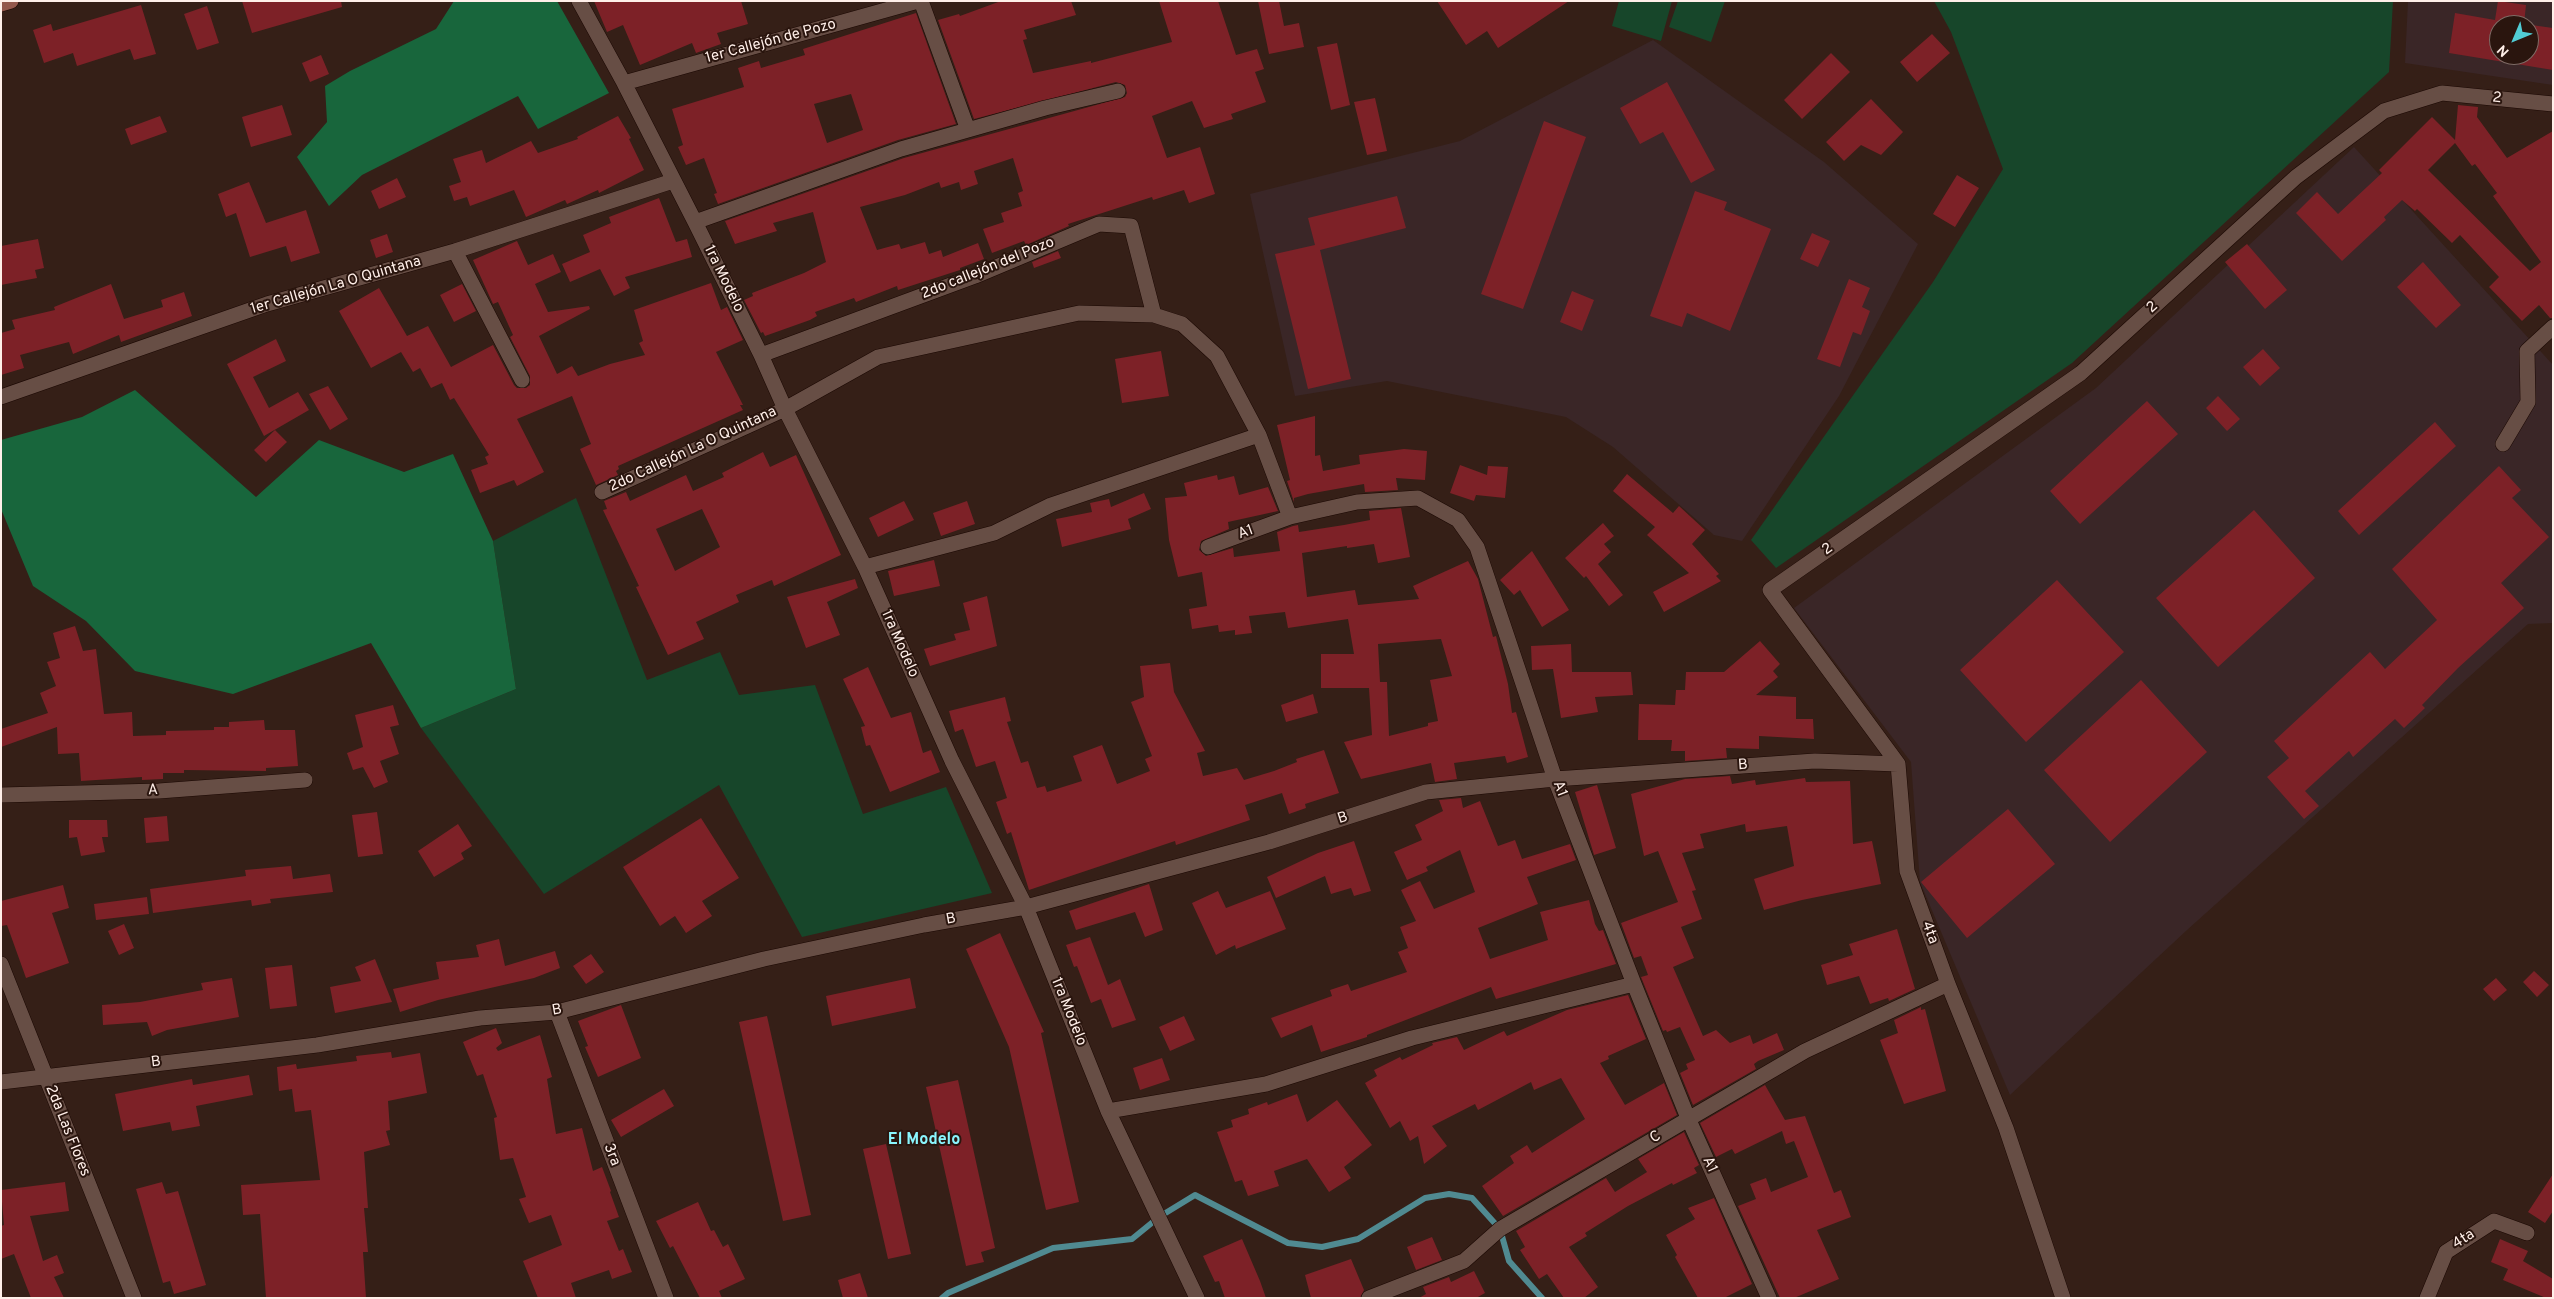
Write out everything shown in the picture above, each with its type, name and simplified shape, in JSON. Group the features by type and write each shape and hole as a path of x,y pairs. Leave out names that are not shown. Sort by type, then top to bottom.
{"main road":[{"path":"1,4 12,1"}],"street":[{"name":"1ra Modelo","path":"579,1 624,83 695,222 761,356 784,409 865,567 952,761 1026,907 1108,1111 1197,1298"},
{"name":"1er Callejón de Pozo","path":"624,83 920,1"},
{"path":"920,1 968,130"},
{"path":"695,222 901,149 1045,108 1118,91"},
{"name":"2","path":"1898,764 1770,590 2080,373 2296,178 2384,111 2442,93 2553,104"},
{"name":"1er Callejón La O Quintana","path":"1,397 268,304 455,251 673,181"},
{"name":"2do callejón del Pozo","path":"761,356 975,276 1099,224 1131,226 1154,315"},
{"path":"455,251 522,380"},
{"name":"2do Callejón La O Quintana","path":"602,492 784,409 878,357 1079,313 1154,315 1182,324 1217,356 1259,435 1290,517"},
{"path":"2503,444 2528,402 2527,351 2553,327"},
{"path":"865,567 994,533 1051,505 1259,435"},
{"name":"A1","path":"1208,547 1290,517 1357,502 1418,498 1458,520 1477,547 1555,779 1634,984 1688,1118 1769,1298"},
{"name":"B","path":"1,1082 317,1045 480,1018 556,1012 764,959 924,925 1026,907 1269,842 1426,792 1555,779 1814,761 1898,764"},
{"name":"4ta","path":"1898,764 1907,871 1948,984 2006,1128 2063,1298"},
{"name":"A","path":"1,795 159,791 305,780"},
{"name":"2da Las Flores","path":"1,964 134,1298"},
{"path":"1108,1111 1266,1084 1412,1038 1634,984"},
{"name":"C","path":"1369,1298 1464,1261 1500,1229 1805,1051 1948,984"},
{"name":"3ra","path":"556,1012 666,1298"},
{"name":"4ta","path":"2427,1298 2446,1252 2494,1221 2527,1234"}],"shaded area":[{"path":"2408,1 2553,1 2553,85 2405,63"},
{"path":"1653,40 1824,162 1918,244 1839,396 1742,541 1714,535 1613,447 1566,417 1387,381 1295,396 1250,194 1460,141"},
{"path":"2354,147 2553,365 2553,623 2528,624 2187,930 2010,1095 1920,882 1911,762 1794,608 2096,388"}],"green space":[{"path":"454,1 557,1 609,93 538,129 518,96 362,175 329,206 297,157 327,122 325,86 350,71 436,29"},
{"path":"1619,1 1672,1 1661,41 1612,26"},
{"path":"1678,1 1725,1 1711,42 1669,27"},
{"path":"1934,1 2393,1 2389,72 2072,363 1776,568 1751,540 1933,282 2003,169 1951,32"},
{"path":"135,390 256,497 319,440 404,472 453,454 493,541 516,689 421,728 371,643 233,694 135,671 86,621 33,586 1,509 1,440 82,417"},
{"path":"576,498 647,680 720,652 739,695 815,685 863,814 946,787 992,893 802,937 719,785 544,894 421,728 516,689 493,541"}],"building":[{"path":"242,1 341,1 342,7 252,33"},
{"path":"594,1 741,1 748,24 717,33 721,44 696,53 692,43 640,65 623,25 607,32"},
{"path":"1001,1 1071,1 1076,15 1024,30 1027,39 1023,40 1033,73 1091,61 1091,63 1172,42 1159,1 1218,1 1236,55 1257,49 1264,69 1255,72 1266,102 1231,114 1233,119 1204,128 1192,101 1152,116 1167,158 1200,147 1215,194 1189,203 1184,190 1153,200 1152,197 1068,224 1069,226 1026,245 1024,241 992,253 983,229 1004,222 1001,213 1022,206 1018,193 1023,191 1013,158 974,171 978,184 961,190 959,182 941,188 939,182 905,195 860,207 877,250 899,244 901,249 925,242 929,254 941,250 943,257 978,243 984,259 960,268 960,270 898,290 897,286 856,302 854,298 815,312 817,316 810,320 765,336 763,332 761,333 744,300 753,296 752,293 804,273 826,262 813,212 773,223 777,231 735,244 725,221 904,158 1125,97 1127,93 1125,85 1116,82 974,119 938,20 959,14 960,16"},
{"path":"1258,1 1279,1 1284,26 1299,23 1304,47 1269,54"},
{"path":"1437,1 1569,1 1498,48 1487,31 1466,45"},
{"path":"2498,1 2526,5 2525,15 2496,15"},
{"path":"141,5 156,54 134,60 130,49 77,66 73,53 44,63 33,30 51,24 53,31"},
{"path":"207,6 219,43 197,50 184,14"},
{"path":"916,13 956,124 898,140 718,204 714,194 717,193 704,158 686,165 678,147 683,145 672,109 744,87 738,68 759,61 761,68 805,55 803,49","holes":["851,94 863,130 827,143 814,104"]},
{"path":"2455,13 2489,19 2489,60 2449,53"},
{"path":"2539,26 2553,28 2553,70 2522,65 2539,65"},
{"path":"1932,34 1950,53 1917,82 1900,62"},
{"path":"1337,43 1350,105 1331,110 1317,47"},
{"path":"1831,53 1850,72 1802,119 1784,100"},
{"path":"321,55 329,74 310,82 302,63"},
{"path":"1667,82 1715,170 1691,183 1663,132 1640,144 1620,108"},
{"path":"1375,98 1387,151 1367,155 1354,102"},
{"path":"1871,99 1903,132 1881,155 1861,145 1844,161 1826,142"},
{"path":"282,105 292,135 251,147 242,117"},
{"path":"2458,105 2478,107 2477,117 2507,158 2553,131 2553,318 2550,318 2539,305 2522,321 2489,287 2499,277 2460,235 2452,243 2417,209 2415,211 2402,200 2384,217 2386,220 2342,261 2296,213 2317,192 2338,214 2382,173 2379,170 2432,117 2455,140","holes":["2455,143 2472,166 2475,164 2497,193 2493,196 2541,262 2530,271 2428,170"]},
{"path":"160,116 167,132 131,145 125,129"},
{"path":"618,116 631,138 629,139 644,170 599,193 598,190 567,204 565,200 526,217 514,190 470,206 467,197 454,201 449,186 461,182 453,159 482,150 486,163 531,141 538,153 578,139 577,137"},
{"path":"1544,121 1586,137 1523,309 1481,294"},
{"path":"1957,175 1979,188 1955,227 1933,214"},
{"path":"397,178 406,197 379,209 371,191"},
{"path":"249,182 266,223 306,210 320,253 291,262 286,246 250,257 236,213 226,217 218,194"},
{"path":"1695,191 1727,202 1724,210 1771,229 1730,331 1687,313 1682,327 1650,316"},
{"path":"1397,196 1406,228 1320,250 1351,379 1308,389 1275,254 1315,245 1308,218"},
{"path":"659,198 676,242 687,239 692,257 625,277 630,288 614,296 600,269 570,282 562,264 590,252 583,235 611,223 609,217"},
{"path":"1812,233 1830,241 1818,267 1800,259"},
{"path":"387,234 393,252 376,258 370,240"},
{"path":"38,239 44,268 35,270 37,278 1,285 1,246"},
{"path":"517,241 528,265 553,254 561,272 535,284 548,312 589,306 590,309 539,336 557,374 572,366 578,376 610,364 645,355 639,343 643,341 634,310 711,283 721,310 727,307 743,340 716,352 743,405 740,405 743,410 618,466 619,469 616,471 618,475 596,485 580,449 591,444 572,396 517,419 544,472 517,486 514,480 480,493 471,470 488,464 485,457 489,455 454,398 450,400 442,383 431,388 420,368 413,372 401,352 371,368 339,311 379,288 407,336 428,326 451,367 493,345 514,385 517,388 526,388 530,385 530,376 510,337 513,335 498,302 493,304 473,260"},
{"path":"2247,244 2287,290 2265,309 2225,262"},
{"path":"1058,251 1061,258 1034,268 1032,262"},
{"path":"2423,262 2461,305 2436,328 2397,287"},
{"path":"1849,279 1870,288 1862,307 1870,311 1861,335 1853,332 1840,367 1817,359"},
{"path":"111,284 124,319 163,307 161,300 184,292 192,316 121,342 119,335 73,354 69,342 20,355 24,368 1,375 1,333 15,329 12,320 55,310 54,307"},
{"path":"462,284 476,311 454,322 440,295"},
{"path":"1572,291 1594,300 1582,331 1560,322"},
{"path":"276,339 286,361 253,377 269,408 298,392 309,410 264,436 227,364"},
{"path":"2263,349 2280,368 2260,386 2243,367"},
{"path":"1161,351 1169,396 1122,403 1115,359"},
{"path":"328,386 348,419 330,430 309,394"},
{"path":"2218,396 2240,419 2227,431 2206,408"},
{"path":"2147,401 2178,434 2080,524 2050,491"},
{"path":"1315,416 1315,456 1320,455 1323,471 1360,464 1359,455 1404,449 1427,451 1425,480 1396,478 1398,490 1365,492 1364,484 1308,494 1294,498 1294,502 1287,481 1290,480 1277,425"},
{"path":"2435,422 2456,446 2359,535 2338,511"},
{"path":"275,430 287,442 266,462 254,450"},
{"path":"763,452 770,467 796,455 841,555 774,586 772,580 736,595 739,602 696,622 704,639 668,655 636,587 639,586 603,510 607,509 604,501 626,492 630,501 686,475 693,491 724,477 722,473","holes":["702,509 720,547 675,571 656,529"]},
{"path":"1460,465 1487,475 1488,466 1508,467 1505,498 1476,495 1474,501 1450,493"},
{"path":"2499,466 2521,490 2512,498 2549,537 2501,583 2524,608 2458,668 2422,705 2425,708 2404,728 2395,719 2353,757 2349,751 2305,791 2319,806 2304,819 2267,777 2289,758 2274,741 2370,652 2385,669 2437,620 2392,569"},
{"path":"1627,474 1673,513 1679,506 1705,530 1692,544 1719,574 1716,576 1721,581 1664,612 1653,592 1689,573 1647,535 1655,527 1613,491"},
{"path":"1217,475 1218,480 1234,476 1239,495 1268,487 1278,511 1228,522 1229,529 1201,541 1199,550 1206,556 1233,548 1234,557 1280,551 1277,532 1293,526 1298,525 1299,532 1344,525 1370,520 1369,511 1401,508 1410,557 1378,563 1374,544 1302,553 1307,597 1355,590 1358,605 1419,599 1413,586 1468,561 1478,579 1493,637 1496,636 1508,684 1512,713 1516,712 1528,757 1507,763 1505,756 1454,763 1457,779 1435,782 1431,763 1361,779 1344,742 1372,735 1369,688 1321,688 1321,654 1354,654 1348,619 1288,628 1285,612 1249,616 1252,633 1235,635 1235,630 1219,632 1218,625 1192,629 1189,609 1207,606 1202,572 1178,577 1169,540 1165,498 1187,496 1184,483","holes":["1441,639 1452,676 1430,680 1438,721 1428,723 1428,726 1389,736 1387,682 1380,682 1378,644"]},
{"path":"1144,493 1151,509 1128,519 1131,529 1062,547 1056,519 1092,512 1090,503 1109,499 1111,507"},
{"path":"904,501 914,520 878,537 869,518"},
{"path":"967,501 975,524 941,536 933,513"},
{"path":"2254,510 2315,578 2218,667 2156,598"},
{"path":"1603,523 1614,536 1604,544 1611,552 1598,564 1623,595 1609,606 1586,576 1584,578 1565,558"},
{"path":"1532,551 1569,610 1542,627 1520,590 1514,595 1500,580"},
{"path":"934,560 940,586 894,596 888,571"},
{"path":"855,579 858,588 827,602 840,635 806,648 787,597"},
{"path":"2057,580 2124,652 2026,742 1960,670"},
{"path":"987,596 997,646 930,666 924,649 956,640 954,634 970,630 963,603"},
{"path":"75,626 83,651 96,649 104,714 132,712 133,736 166,735 166,731 214,730 214,727 229,727 229,722 264,720 265,730 295,730 298,766 266,768 266,771 184,770 184,773 163,773 163,779 142,780 142,777 81,781 79,753 58,754 57,727 1,747 1,729 48,713 40,693 56,686 47,662 60,658 53,633"},
{"path":"1760,641 1780,664 1773,671 1778,677 1756,695 1796,697 1796,719 1813,719 1814,739 1759,736 1759,749 1726,748 1727,758 1685,761 1685,751 1671,751 1672,740 1638,740 1639,704 1675,705 1676,690 1685,690 1686,672 1724,672"},
{"path":"1571,644 1572,672 1631,672 1633,695 1595,697 1598,712 1561,718 1553,669 1532,670 1531,646"},
{"path":"1170,663 1174,692 1205,751 1197,753 1203,776 1237,768 1244,780 1274,771 1297,762 1296,759 1324,750 1339,793 1305,804 1306,808 1289,814 1282,793 1245,805 1250,820 1176,845 1175,841 1029,890 1011,832 1007,834 996,802 1007,798 995,761 976,767 963,729 955,732 949,711 1005,697 1011,721 1007,722 1021,763 1028,761 1037,788 1045,786 1047,792 1082,781 1073,756 1102,745 1117,784 1150,771 1145,759 1152,756 1131,702 1144,697 1140,666"},
{"path":"868,667 891,718 911,712 923,753 931,750 940,772 890,792 870,745 866,746 861,727 865,726 843,679"},
{"path":"2141,680 2207,752 2110,842 2044,770"},
{"path":"1313,694 1318,713 1286,722 1281,705"},
{"path":"393,705 399,725 390,727 399,754 380,761 388,782 374,788 363,767 353,770 347,753 363,747 355,715"},
{"path":"1730,776 1732,784 1755,780 1756,785 1805,778 1806,782 1850,781 1853,844 1872,841 1881,884 1802,900 1764,910 1754,879 1794,866 1787,826 1746,832 1745,824 1700,834 1704,848 1682,853 1696,890 1692,891 1702,919 1681,927 1694,958 1673,967 1703,1036 1716,1030 1730,1043 1750,1035 1753,1044 1777,1033 1784,1050 1758,1061 1754,1064 1756,1069 1693,1105 1680,1073 1688,1069 1686,1064 1695,1060 1680,1027 1667,1032 1666,1030 1663,1031 1641,977 1648,975 1641,956 1634,958 1621,923 1678,902 1658,851 1644,856 1631,794 1685,779"},
{"path":"1597,785 1616,848 1594,855 1575,792"},
{"path":"1461,798 1463,808 1480,801 1498,846 1515,840 1522,859 1570,844 1576,860 1527,877 1538,904 1478,928 1490,959 1548,940 1540,912 1589,900 1595,924 1599,931 1603,930 1616,964 1496,999 1491,987 1367,1035 1367,1037 1321,1052 1312,1025 1281,1038 1271,1018 1332,996 1330,990 1348,984 1351,991 1407,972 1398,952 1408,948 1400,927 1416,921 1401,890 1420,881 1434,909 1475,892 1460,850 1426,867 1428,871 1407,880 1394,852 1422,840 1415,825 1443,811 1439,800"},
{"path":"2008,809 2055,864 1967,938 1921,882"},
{"path":"377,812 383,854 358,857 352,815"},
{"path":"167,816 169,841 146,843 144,818"},
{"path":"701,818 739,878 702,901 712,916 686,933 675,916 660,926 623,867"},
{"path":"69,820 107,820 108,837 102,837 105,852 81,856 77,837 69,838"},
{"path":"458,824 472,846 461,853 464,859 434,877 418,851"},
{"path":"1354,841 1371,891 1354,896 1351,888 1331,894 1325,876 1276,898 1267,877 1318,853"},
{"path":"291,866 293,879 330,874 333,892 270,899 271,903 252,906 251,900 153,913 150,889 246,876 245,870"},
{"path":"1149,884 1163,930 1145,937 1135,912 1076,930 1069,911"},
{"path":"63,885 69,908 52,913 69,963 26,978 7,925 1,926 1,901"},
{"path":"1218,891 1226,908 1270,891 1286,929 1236,949 1235,945 1216,955 1192,903"},
{"path":"147,897 149,914 96,920 94,904"},
{"path":"124,924 134,948 119,955 108,931"},
{"path":"1897,929 1915,989 1889,1001 1888,998 1870,1004 1859,976 1827,985 1821,965 1853,955 1849,944"},
{"path":"1000,933 1044,1032 1041,1033 1079,1202 1046,1210 1009,1047 966,949"},
{"path":"1090,937 1108,985 1120,979 1136,1020 1112,1028 1101,999 1091,1003 1077,966 1074,967 1066,945"},
{"path":"499,939 505,966 555,951 560,968 534,978 438,1000 400,1012 393,989 439,979 436,962 479,957 476,945"},
{"path":"591,954 604,972 586,984 573,966"},
{"path":"375,959 392,1002 335,1013 330,987 361,981 355,967"},
{"path":"292,965 297,1006 270,1009 265,968"},
{"path":"2534,971 2549,985 2537,997 2523,982"},
{"path":"232,978 239,1017 167,1030 152,1036 147,1022 103,1025 102,1005 140,1002 203,990 201,983"},
{"path":"910,978 916,1008 832,1026 826,996"},
{"path":"2496,978 2507,990 2494,1001 2483,989"},
{"path":"1628,995 1646,1039 1608,1056 1609,1059 1600,1063 1625,1105 1664,1083 1677,1115 1503,1216 1482,1186 1514,1163 1510,1156 1527,1145 1532,1153 1585,1119 1561,1078 1534,1090 1531,1082 1478,1110 1475,1104 1432,1126 1447,1146 1424,1164 1418,1136 1410,1141 1400,1121 1390,1128 1365,1083 1377,1076 1374,1070 1400,1057 1402,1060 1433,1045 1432,1043 1457,1037 1464,1050 1504,1031 1507,1036 1567,1010"},
{"path":"621,1005 641,1058 598,1077 585,1047 588,1046 578,1021"},
{"path":"1921,1007 1921,1010 1925,1009 1946,1091 1904,1104 1880,1040 1898,1033 1894,1020"},
{"path":"767,1016 811,1215 783,1221 739,1022"},
{"path":"1184,1016 1195,1040 1170,1051 1159,1027"},
{"path":"496,1028 502,1043 496,1048 498,1051 540,1035 552,1077 547,1079 556,1134 582,1128 593,1171 602,1167 619,1217 607,1221 619,1251 623,1249 632,1272 612,1279 609,1270 571,1283 576,1298 538,1298 523,1261 562,1245 551,1215 529,1223 519,1199 526,1197 513,1158 500,1160 494,1118 497,1117 483,1074 477,1076 463,1042"},
{"path":"391,1052 392,1058 420,1053 427,1093 388,1101 390,1130 386,1131 390,1145 364,1152 368,1208 364,1208 368,1252 363,1252 366,1298 266,1298 260,1214 243,1215 241,1185 320,1180 311,1110 295,1112 292,1089 279,1091 277,1067 296,1064 297,1069 357,1061 356,1056"},
{"path":"1162,1058 1170,1080 1140,1090 1133,1068"},
{"path":"249,1075 253,1095 196,1106 200,1126 172,1131 170,1122 123,1131 115,1094 192,1079 193,1085"},
{"path":"958,1080 995,1248 981,1252 984,1262 966,1266 926,1087"},
{"path":"1765,1085 1785,1120 1805,1116 1834,1193 1841,1190 1851,1217 1817,1230 1839,1279 1794,1298 1780,1298 1738,1206 1756,1199 1750,1184 1766,1178 1771,1192 1808,1177 1794,1141 1786,1144 1782,1131 1735,1154 1732,1149 1716,1157 1700,1123"},
{"path":"664,1089 674,1106 621,1137 611,1120"},
{"path":"1297,1094 1307,1122 1337,1100 1372,1145 1344,1167 1351,1178 1329,1192 1307,1159 1274,1171 1279,1186 1248,1196 1242,1180 1235,1182 1217,1132 1233,1127 1231,1120 1249,1114 1248,1109 1267,1102 1268,1105"},
{"path":"1684,1132 1699,1165 1694,1168 1697,1173 1673,1185 1672,1183 1628,1206 1585,1233 1587,1236 1569,1247 1598,1287 1584,1298 1564,1298 1547,1274 1539,1279 1520,1250 1525,1247 1516,1231 1606,1178 1615,1192 1647,1172 1638,1159"},
{"path":"886,1144 911,1254 888,1259 863,1149"},
{"path":"2553,1174 2553,1211 2545,1223 2528,1212"},
{"path":"65,1182 69,1211 30,1216 43,1261 57,1255 64,1273 54,1277 64,1298 31,1298 14,1254 1,1259 1,1226 4,1225 1,1190"},
{"path":"162,1182 166,1194 178,1191 206,1285 174,1294 170,1281 163,1283 136,1189"},
{"path":"1714,1198 1752,1284 1724,1298 1698,1298 1675,1257 1677,1255 1666,1235 1695,1219 1688,1208"},
{"path":"698,1202 711,1231 714,1230 723,1247 728,1244 745,1279 719,1291 722,1298 700,1298 673,1246 670,1248 656,1221"},
{"path":"1432,1237 1442,1260 1416,1270 1407,1247"},
{"path":"1242,1239 1266,1298 1225,1298 1219,1281 1215,1282 1203,1256"},
{"path":"2500,1239 2528,1251 2523,1261 2553,1279 2553,1298 2546,1298 2503,1280 2508,1269 2491,1262"},
{"path":"1351,1259 1364,1290 1360,1298 1311,1298 1305,1275"},
{"path":"1474,1271 1485,1293 1476,1298 1419,1298 1426,1294 1423,1287 1449,1277 1451,1282"},
{"path":"860,1273 868,1298 843,1298 838,1280"}],"waterway":[{"path":"942,1298 948,1293 1053,1248 1132,1239 1159,1217 1195,1195 1288,1243 1322,1247 1358,1239 1425,1198 1449,1194 1472,1198 1500,1229 1509,1261 1542,1298"}],"district":[{"name":"El Modelo","path":"924,1141"}]}
